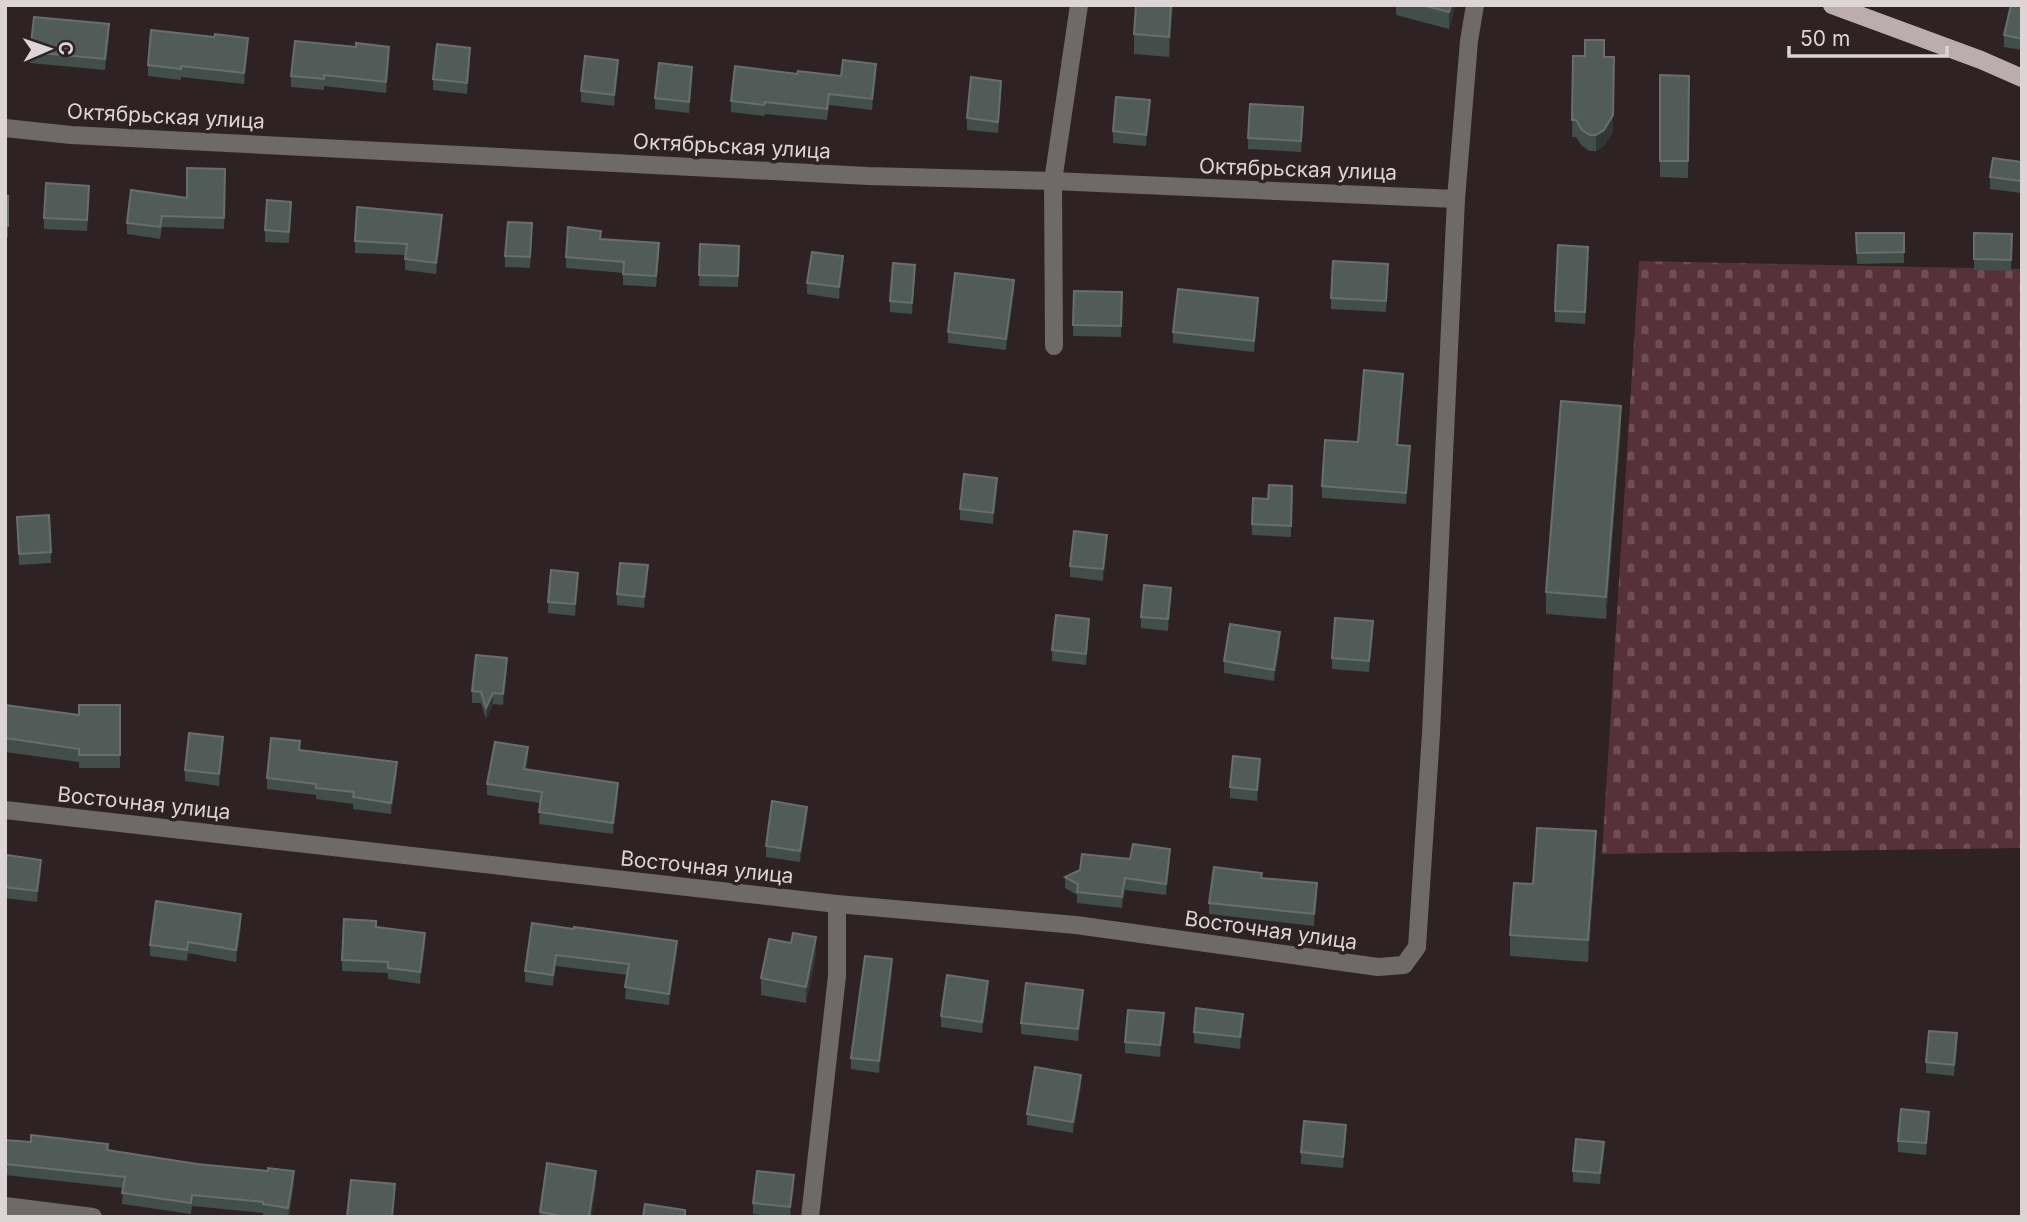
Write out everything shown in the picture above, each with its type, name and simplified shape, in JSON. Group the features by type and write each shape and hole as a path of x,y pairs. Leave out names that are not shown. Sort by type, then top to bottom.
{"main road":[{"path":"1832,5 2022,78"}],"street":[{"path":"1054,346 1053,181 1079,5"},
{"path":"1456,199 1469,41 1475,5"},
{"name":"Октябрьская улица","path":"5,128 71,135 868,176 1053,181 1456,199"},
{"name":"Восточная улица","path":"5,810 837,904 1076,925 1378,967 1404,965 1417,947 1430,746 1456,199"},
{"path":"810,1217 837,976 837,904"},
{"path":"5,1206 93,1217"}],"green space":[{"path":"1639,261 2022,269 2022,848 1602,854"}],"building":[{"path":"1136,5 1171,5 1169,37 1134,34"},
{"path":"1422,5 1451,5 1449,12"},
{"path":"2011,5 2022,5 2022,39 2004,35"},
{"path":"34,17 109,24 105,59 30,52"},
{"path":"151,30 248,38 244,73 148,65"},
{"path":"1585,40 1604,40 1604,57 1614,57 1613,115 1604,130 1596,135 1582,130 1576,120 1572,120 1573,56 1585,56"},
{"path":"295,41 356,47 356,43 389,47 386,82 324,75 324,79 291,76"},
{"path":"437,44 470,48 467,83 433,79"},
{"path":"585,56 618,60 614,95 581,91"},
{"path":"843,60 876,64 872,99 829,94 827,109 731,101 735,66 797,74 798,71 841,76"},
{"path":"659,63 692,67 689,102 655,98"},
{"path":"1660,75 1689,76 1688,161 1660,161"},
{"path":"971,77 1001,81 998,122 967,118"},
{"path":"1116,97 1150,100 1146,135 1113,131"},
{"path":"1250,104 1303,107 1301,141 1248,138"},
{"path":"1993,158 2022,162 2021,181 1990,177"},
{"path":"187,168 225,169 224,218 162,216 160,227 127,223 131,190 187,198"},
{"path":"46,183 89,186 87,220 44,218"},
{"path":"5,196 8,196 8,226 5,226"},
{"path":"267,200 291,202 289,232 265,230"},
{"path":"357,207 442,215 436,263 405,259 407,244 355,241"},
{"path":"508,222 532,223 530,257 505,256"},
{"path":"568,227 601,231 600,239 659,243 656,276 623,274 624,262 566,257"},
{"path":"1856,233 1904,233 1904,252 1857,253"},
{"path":"1974,233 2012,234 2011,260 1974,259"},
{"path":"700,244 739,246 738,276 699,275"},
{"path":"1558,245 1588,247 1585,312 1555,311"},
{"path":"812,252 843,256 839,287 807,283"},
{"path":"1333,261 1388,264 1386,301 1331,298"},
{"path":"893,263 915,265 912,303 890,301"},
{"path":"955,273 1014,280 1006,339 948,332"},
{"path":"1178,289 1258,298 1254,341 1173,332"},
{"path":"1074,291 1122,292 1121,326 1073,325"},
{"path":"1364,370 1403,374 1397,445 1410,446 1406,493 1322,486 1325,440 1358,442"},
{"path":"1561,401 1621,406 1606,597 1546,592"},
{"path":"964,474 997,478 993,513 960,509"},
{"path":"1269,485 1292,486 1291,526 1252,524 1253,498 1268,499"},
{"path":"49,515 51,552 19,554 17,517"},
{"path":"1074,531 1107,535 1103,569 1070,566"},
{"path":"620,563 648,565 644,597 617,594"},
{"path":"551,570 578,573 575,604 548,602"},
{"path":"1144,585 1171,588 1168,619 1141,617"},
{"path":"1056,615 1089,619 1086,654 1052,650"},
{"path":"1335,618 1373,621 1369,661 1332,658"},
{"path":"1230,624 1280,632 1274,670 1224,661"},
{"path":"476,655 507,658 503,694 493,693 486,708 481,692 472,691"},
{"path":"5,705 79,715 79,705 120,705 120,755 79,755 79,749 5,738"},
{"path":"189,733 223,737 219,774 185,770"},
{"path":"271,738 300,741 299,750 397,762 391,803 353,797 354,792 316,788 316,784 267,778"},
{"path":"495,742 528,747 524,769 618,783 613,823 539,812 542,792 487,784"},
{"path":"1233,756 1260,759 1257,790 1230,787"},
{"path":"772,801 807,807 800,851 766,846"},
{"path":"1537,828 1596,831 1588,940 1510,935 1514,883 1533,884"},
{"path":"1133,844 1170,849 1166,884 1125,878 1122,897 1077,892 1078,884 1065,877 1080,870 1082,854 1130,859"},
{"path":"7,855 41,860 37,891 5,887"},
{"path":"1214,867 1262,873 1261,878 1317,883 1314,914 1209,903"},
{"path":"156,901 241,914 236,950 188,942 187,950 150,945"},
{"path":"344,919 376,921 376,927 425,933 420,972 388,968 388,962 342,960"},
{"path":"532,923 677,941 669,994 625,987 629,964 556,955 553,975 525,971"},
{"path":"793,933 816,937 806,987 761,978 769,939 791,943"},
{"path":"865,956 892,959 879,1061 851,1058"},
{"path":"947,975 988,981 982,1022 941,1016"},
{"path":"1026,983 1083,990 1078,1029 1021,1023"},
{"path":"1196,1008 1243,1014 1240,1037 1194,1032"},
{"path":"1128,1010 1164,1013 1160,1045 1125,1042"},
{"path":"1929,1031 1957,1033 1954,1065 1926,1062"},
{"path":"1035,1067 1081,1075 1073,1122 1027,1114"},
{"path":"1901,1109 1929,1112 1926,1143 1898,1141"},
{"path":"1304,1121 1346,1125 1343,1157 1301,1152"},
{"path":"31,1135 108,1144 107,1150 197,1164 294,1171 288,1208 263,1202 192,1195 191,1203 122,1193 125,1177 5,1164 5,1140 31,1142"},
{"path":"1576,1139 1604,1142 1600,1173 1573,1171"},
{"path":"547,1163 596,1171 589,1217 556,1217 557,1215 540,1212"},
{"path":"757,1171 794,1175 790,1207 753,1203"},
{"path":"351,1180 395,1184 392,1217 347,1217"},
{"path":"645,1204 685,1210 685,1217 643,1217"}]}
